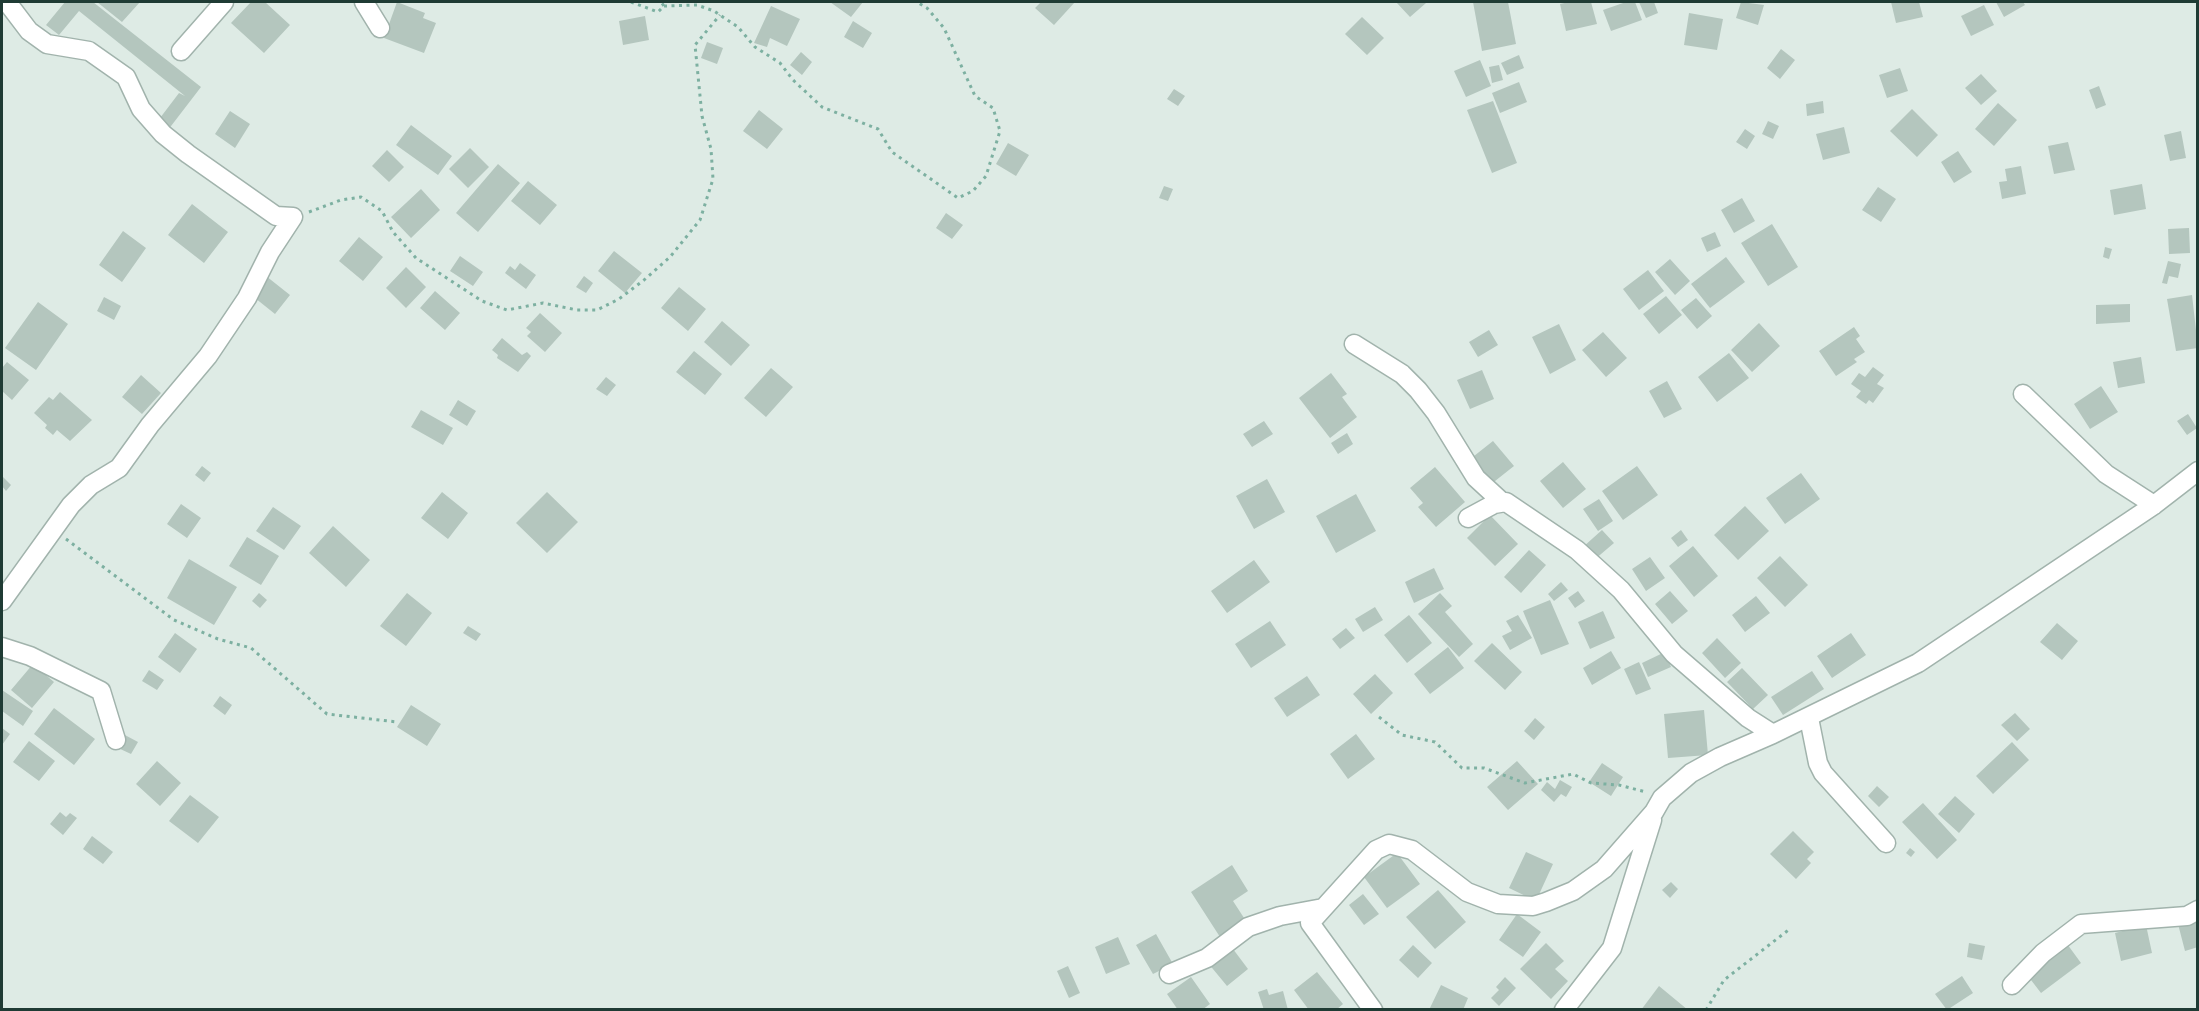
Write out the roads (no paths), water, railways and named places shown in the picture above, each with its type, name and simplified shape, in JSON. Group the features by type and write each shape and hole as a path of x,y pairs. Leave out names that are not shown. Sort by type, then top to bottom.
{"street":[{"path":"2,601 71,505 91,485 119,468 150,425 208,356 247,298 270,252 293,218 276,216 188,154 163,134 141,109 126,77 89,51 47,44 29,31 7,2"},
{"path":"181,51 224,2"},
{"path":"364,2 380,28"},
{"path":"1354,344 1402,374 1418,390 1436,413 1476,478 1501,501 1506,502 1585,556 1629,599 1674,654 1748,718 1773,734"},
{"path":"2023,394 2106,474 2154,505"},
{"path":"1372,1010 1310,923 1376,850 1389,844 1412,850 1467,892 1498,904 1533,906 1573,891 1604,869 1658,805 1692,772 1720,757 1809,718 1918,663 2154,505 2198,471"},
{"path":"1468,518 1501,501"},
{"path":"2,647 30,656 100,691 116,740"},
{"path":"1809,718 1823,773 1886,843"},
{"path":"1564,1010 1612,948 1658,805"},
{"path":"1169,974 1207,958 1248,927 1280,916 1323,908"},
{"path":"2012,985 2043,952 2081,924 2187,916 2198,910"}]}
